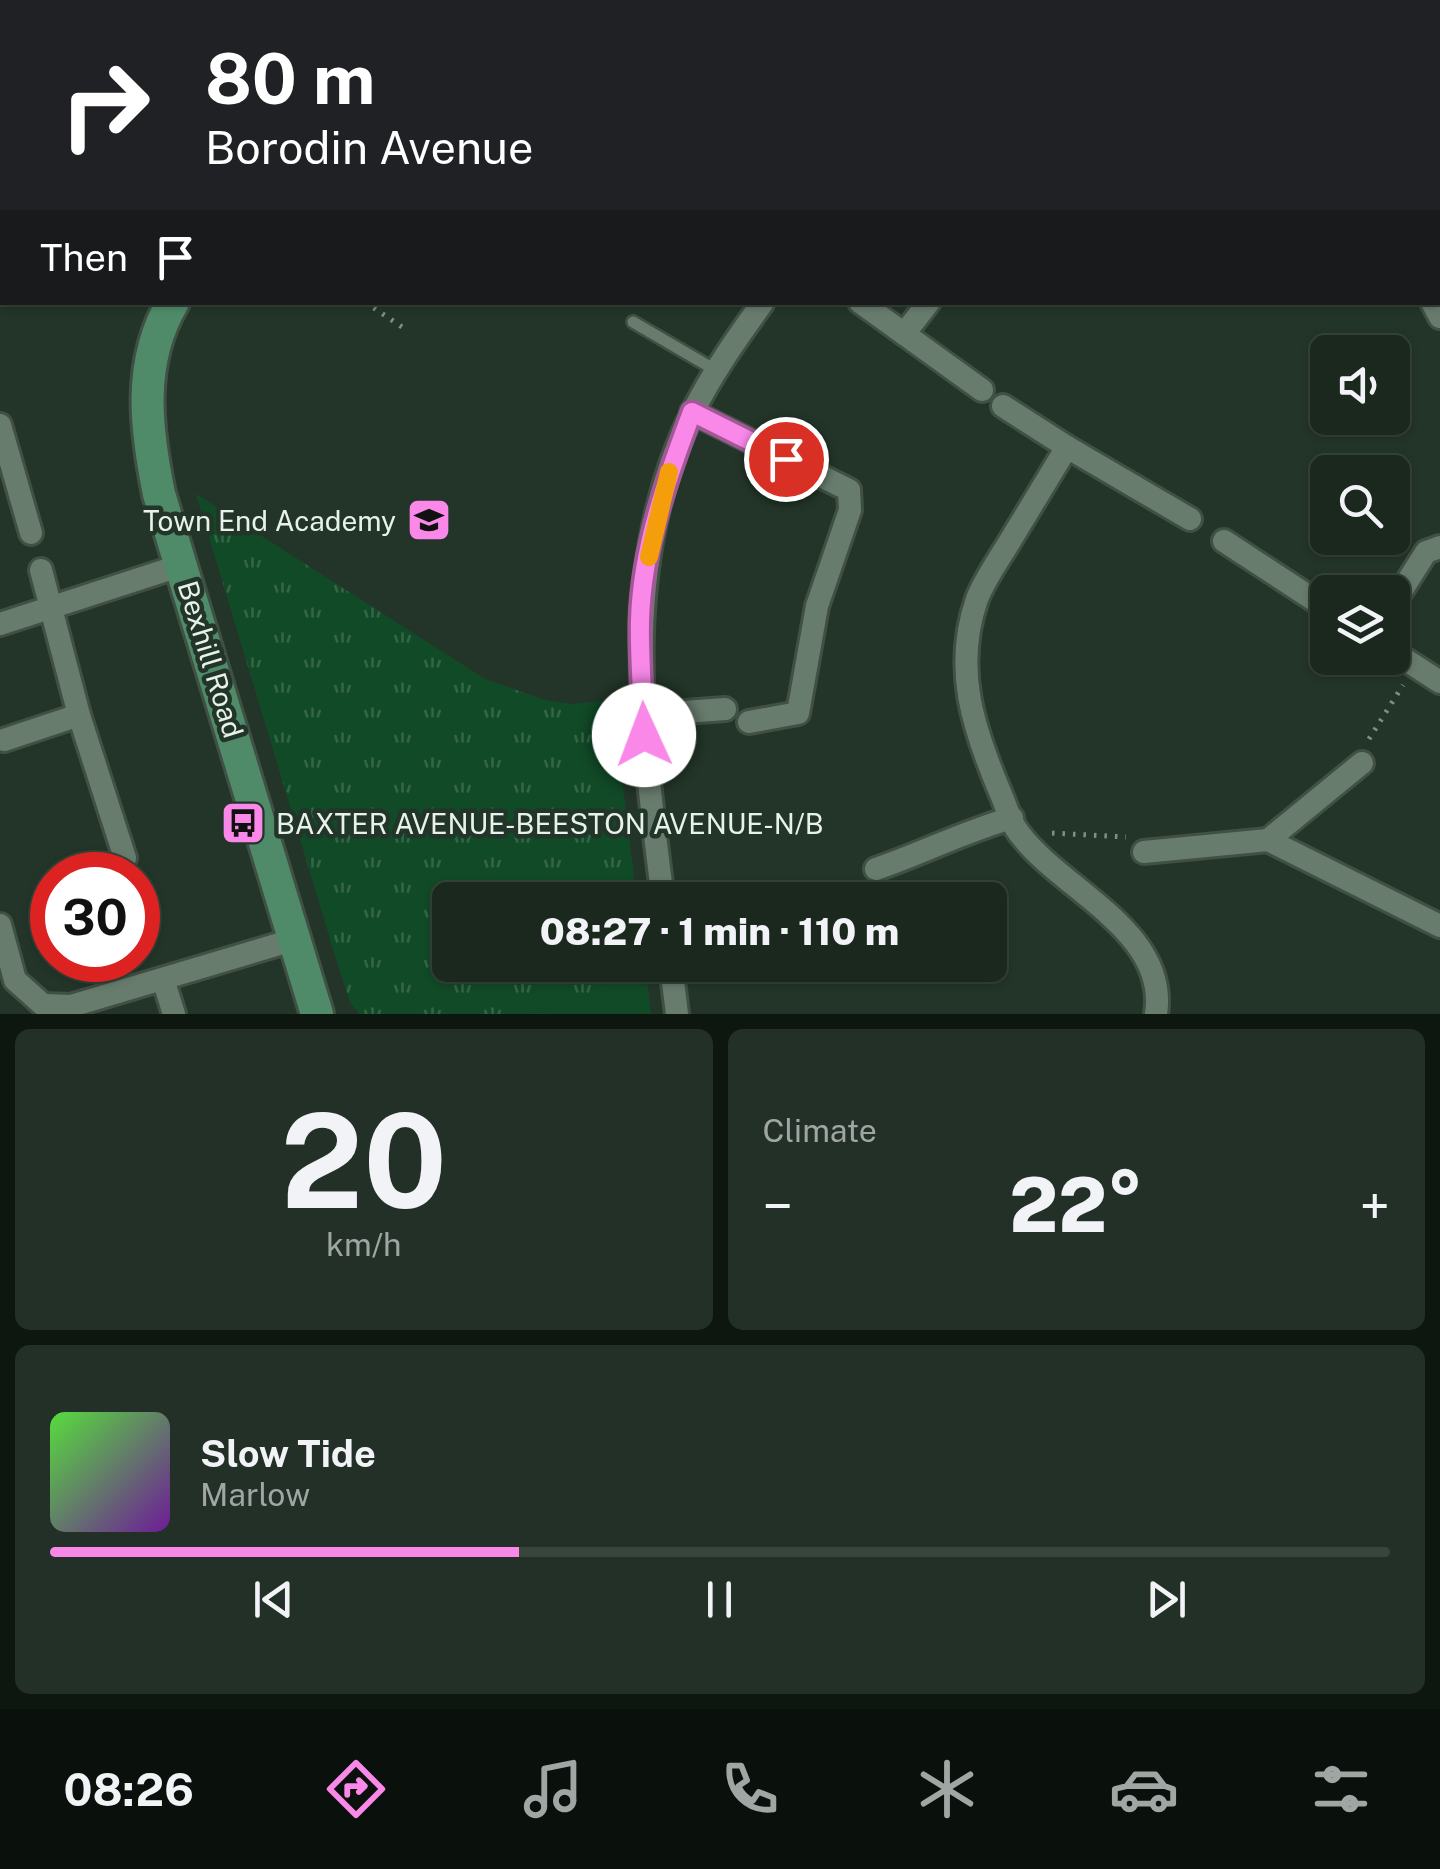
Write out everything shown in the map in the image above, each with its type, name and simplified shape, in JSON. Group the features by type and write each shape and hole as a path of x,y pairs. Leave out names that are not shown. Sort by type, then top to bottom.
{"street":[{"name":"Bexhill Road","path":"171,305 149,370 146,428 158,494 317,1014"},
{"path":"661,882 645,756 640,618 651,542 670,471 692,412 761,305"},
{"path":"864,305 982,390"},
{"path":"904,334 928,305"},
{"path":"1003,406 1190,519"},
{"path":"692,412 849,490 850,510 817,606 798,713 750,722"},
{"path":"0,426 8,484 31,533"},
{"path":"1067,447 978,598 966,650 968,692 977,738 1014,825 1055,871 1107,910 1142,950 1159,994 1156,1014"},
{"path":"1224,540 1310,597"},
{"path":"1410,577 1426,552 1440,547"},
{"path":"0,624 182,565"},
{"path":"41,570 79,715 124,852"},
{"path":"1410,662 1440,682"},
{"path":"644,715 725,709"},
{"path":"4,740 79,715"},
{"path":"1268,840 1362,762"},
{"path":"876,869 934,850 970,830 1014,825"},
{"path":"1144,852 1268,840 1440,926"},
{"path":"0,924 15,980 43,1006 71,1006 296,939"},
{"path":"162,979 174,1014"},
{"path":"673,982 677,1014"}],"lane":[{"path":"633,322 717,371"}],"path":[{"path":"369,305 402,327"},
{"path":"1362,762 1366,744 1416,666"},
{"path":"1014,825 1128,838 1144,852"}],"green space":[{"path":"196,494 485,679 545,700 572,704 612,700 635,882 432,882 432,982 647,982 651,1014 359,1014 350,1002"},
{"path":"640,982 647,982 651,1014 525,1014"}],"slow traffic":[{"path":"649,557 669,472"}],"place":[{"name":"Town End Academy","path":"429,520"},
{"name":"BAXTER AVENUE-BEESTON AVENUE-N/B","path":"243,823"}],"route":[{"path":"644,735 640,618 651,542 670,471 692,412 786,459"}]}
